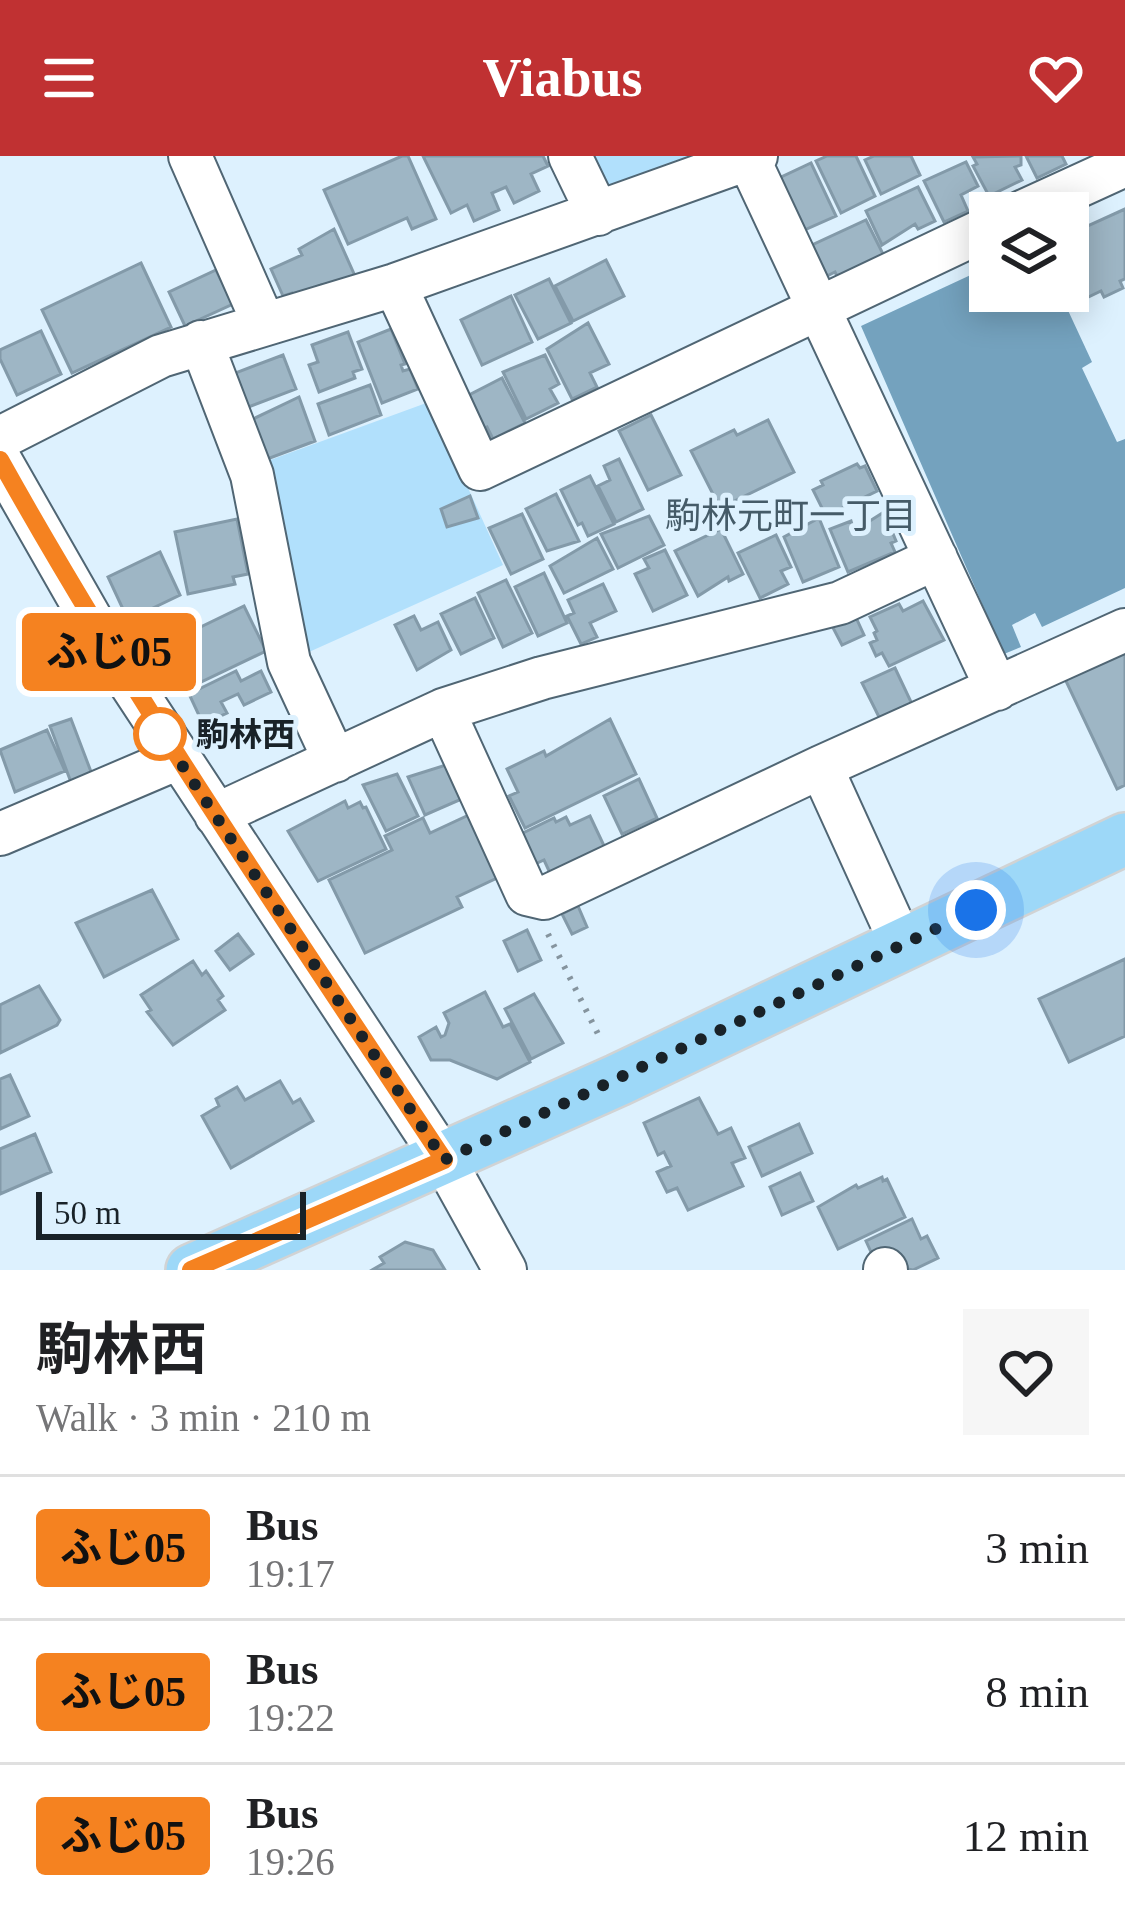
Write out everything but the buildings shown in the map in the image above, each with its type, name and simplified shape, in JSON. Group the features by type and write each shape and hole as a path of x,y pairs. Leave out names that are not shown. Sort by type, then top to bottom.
{"main road":[{"path":"191,1270 444,1160 1125,839"}],"street":[{"path":"190,156 263,322"},
{"path":"570,156 598,214"},
{"path":"0,438 161,356 395,285 753,158 997,689"},
{"path":"1066,192 1125,165"},
{"path":"395,285 480,469 969,237"},
{"path":"201,342 252,475 289,662 334,761"},
{"path":"0,460 98,633 444,1160 505,1270"},
{"path":"216,815 443,710 542,678 840,603 936,558"},
{"path":"443,710 527,894 544,898 1125,630"},
{"path":"0,834 176,758"},
{"path":"821,767 902,945"}],"path":[{"path":"535,898 541,920 602,1043"}],"shaded area":[{"path":"590,156 712,156 618,193 603,184"},
{"path":"969,276 969,312 1069,312 1092,362 1082,368 1117,442 1125,439 1125,588 1042,627 1035,613 1012,625 1021,647 1004,654 861,326"},
{"path":"429,402 503,565 300,656 262,463"}],"bus line":[{"name":"ふじ05","path":"0,460 56,562 176,758 444,1160 191,1270"}],"place":[{"name":"駒林西","path":"160,734"}],"district":[{"name":"駒林元町一丁目","path":"791,515"}],"route":[{"path":"160,734 154,723 444,1160 976,910"}]}
